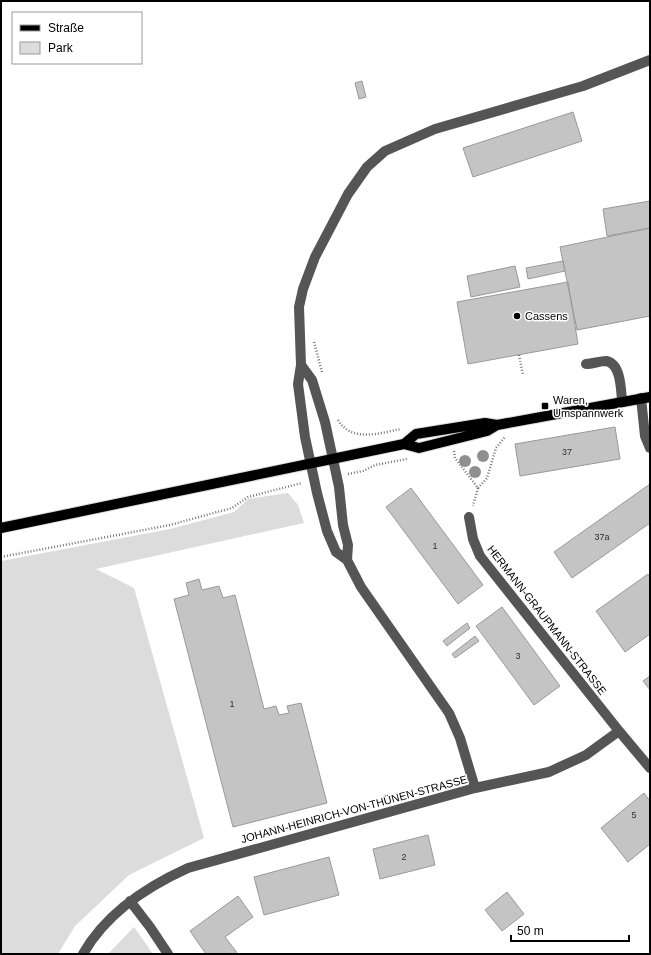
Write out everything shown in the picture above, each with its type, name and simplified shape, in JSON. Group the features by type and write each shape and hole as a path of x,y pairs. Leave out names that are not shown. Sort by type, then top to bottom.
{"main road":[{"path":"1,528 404,444 419,448 487,431 497,425 646,397"}],"street":[{"path":"347,560 348,545 333,458 325,422 312,380 301,365 299,346 299,307 315,257 348,194 362,173 374,160 397,145 435,129 583,86 650,60"},
{"path":"586,364 606,361 614,366 619,377 622,401"},
{"name":"JOHANN-HEINRICH-VON-THÜNEN-STRASSE","path":"83,954 104,925 130,901 157,882 188,868 475,788 460,738 449,713 372,603 347,560 336,552 327,530 308,463 298,384 301,365"},
{"path":"646,397 645,436 650,448"},
{"name":"HERMANN-GRAUPMANN-STRASSE","path":"469,517 473,540 480,556 650,768"},
{"path":"475,788 549,772 586,755 619,731"},
{"path":"130,901 168,954"}],"path":[{"path":"313,338 323,373"},
{"path":"519,354 523,375"},
{"path":"337,418 348,431 358,435 402,428"},
{"path":"469,517 478,488 487,478 496,448 506,435"},
{"path":"453,449 455,458 478,488"}],"green space":[{"path":"288,493 298,505 304,523 96,569 134,588 204,838 129,875 75,926 58,954 1,954 1,561 170,529 234,512 248,499"},
{"path":"134,927 153,954 108,954"}],"building":[{"path":"362,81 366,97 359,99 355,83"},
{"path":"573,112 582,141 473,177 463,148"},
{"path":"650,201 650,228 607,236 603,209"},
{"path":"650,228 650,316 577,330 560,247"},
{"path":"563,261 565,271 528,279 526,268"},
{"path":"515,266 520,287 471,297 467,276"},
{"name":"Cassens","path":"568,282 578,344 468,364 457,302"},
{"path":"615,427 620,459 520,476 515,444"},
{"path":"650,484 650,523 572,578 554,552"},
{"path":"411,488 483,585 458,604 386,507"},
{"path":"648,574 650,577 650,634 625,652 596,611"},
{"path":"199,579 202,590 219,586 223,598 235,595 264,709 276,706 279,715 289,713 287,706 301,703 327,803 233,827 174,599 189,595 186,583"},
{"path":"502,607 560,686 534,705 476,626"},
{"path":"467,623 470,628 447,646 443,641"},
{"path":"475,636 479,641 455,658 452,654"},
{"path":"650,676 650,690 643,681"},
{"path":"644,793 650,801 650,844 628,862 601,828"},
{"path":"428,835 435,865 380,879 373,849"},
{"path":"329,857 339,895 264,915 254,877"},
{"path":"507,892 524,914 502,931 485,910"},
{"path":"238,896 253,917 225,937 238,954 206,954 190,931"}],"place":[{"name":"Cassens","path":"517,316"},
{"name":"Waren, Umspannwerk","path":"545,406"}]}
